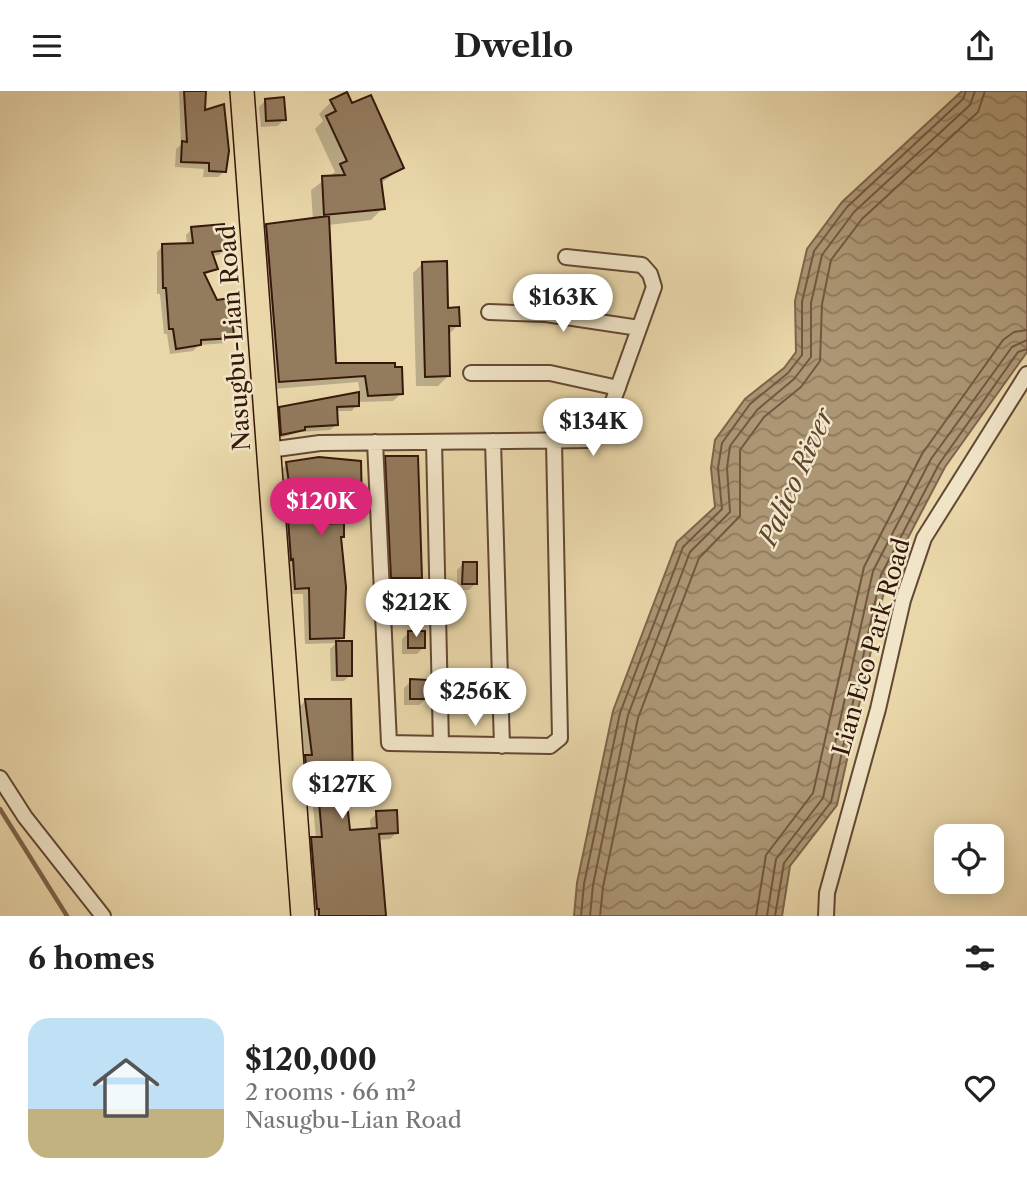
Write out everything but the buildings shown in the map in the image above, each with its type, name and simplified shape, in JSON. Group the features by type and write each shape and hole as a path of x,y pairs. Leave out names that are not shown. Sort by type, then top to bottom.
{"main road":[{"name":"Nasugbu-Lian Road","path":"242,91 303,916"}],"street":[{"path":"269,450 320,443 593,440 603,429 654,287 650,274 642,265 566,257"},
{"path":"489,312 545,314 639,328"},
{"path":"471,373 550,373 618,388"},
{"name":"Lian Eco Park Road","path":"826,916 827,893 878,709 904,600 924,538 1027,374"},
{"path":"493,441 502,746"},
{"path":"375,442 389,743 550,746 560,738 554,441"},
{"path":"434,442 441,744"},
{"path":"0,778 25,817 103,916"}],"water":[{"name":"Palico River","path":"962,91 1027,91 1027,352 945,467 887,578 837,805 790,866 782,916 574,916 577,883 613,711 677,542 715,507 711,468 715,440 745,399 784,368 796,352 795,301 807,249 842,202"}],"waterway":[{"path":"0,809 67,916"}]}
